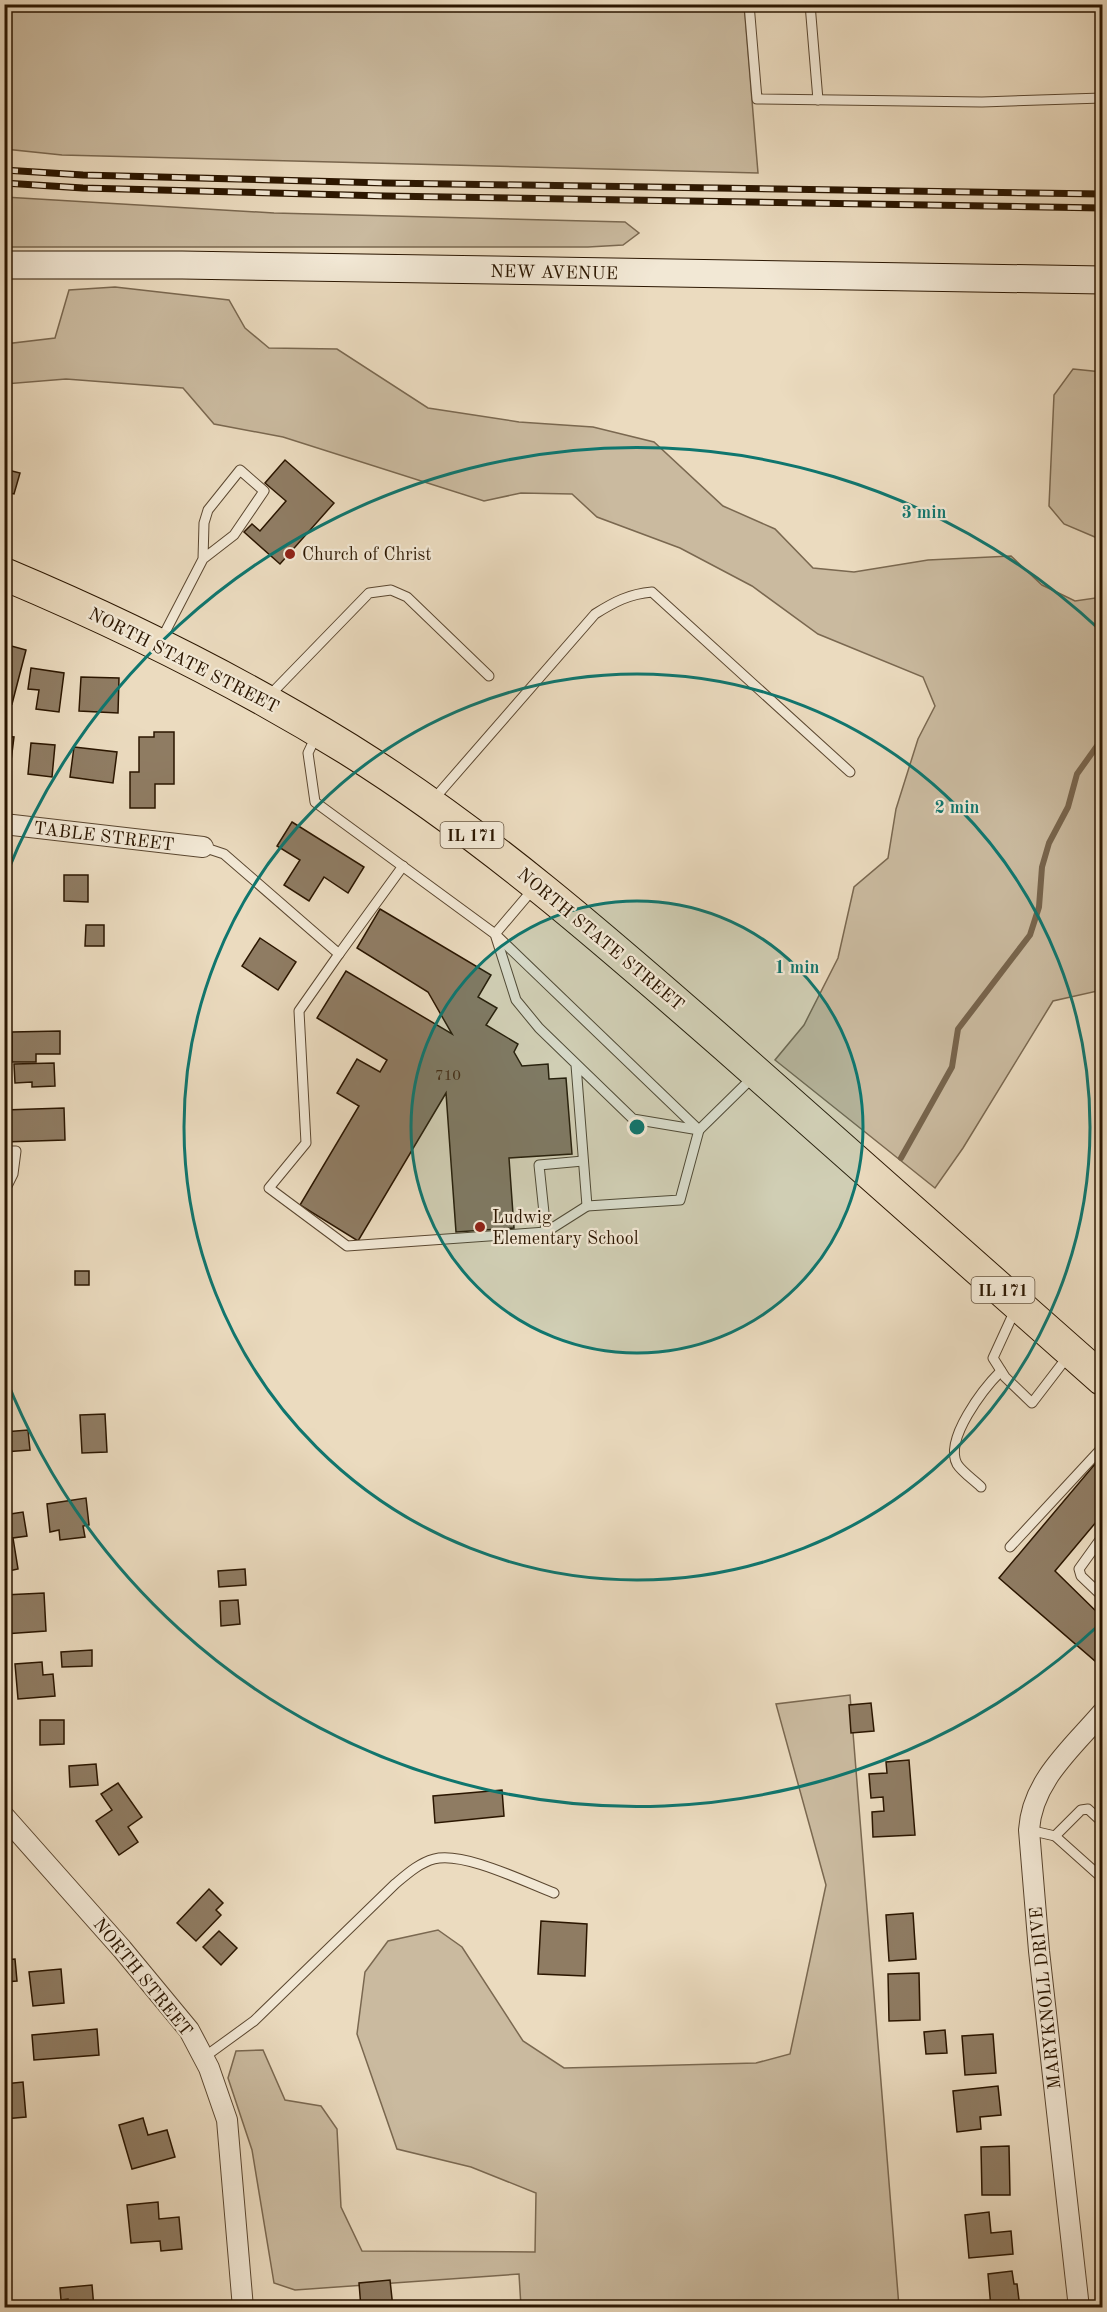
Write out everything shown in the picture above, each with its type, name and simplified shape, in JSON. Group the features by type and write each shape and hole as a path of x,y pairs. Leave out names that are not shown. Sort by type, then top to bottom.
{"main road":[{"name":"NEW AVENUE","path":"4,265 182,265 1102,280"},
{"name":"NORTH STATE STREET","path":"4,574 159,644 265,700 429,804 537,884 757,1073 1102,1379"}],"street":[{"name":"TABLE STREET","path":"4,824 203,847"},
{"name":"MARYKNOLL DRIVE","path":"1079,2307 1039,1951 1029,1830 1030,1810 1039,1788 1102,1713"},
{"name":"NORTH STREET","path":"4,1816 122,1949 189,2030 203,2058 226,2120 243,2307"}],"lane":[{"path":"749,4 758,99 982,102 1102,98"},
{"path":"810,4 818,100"},
{"path":"159,644 203,559 234,535 264,491 240,470 208,510 204,524 203,559"},
{"path":"265,700 369,593 391,590 407,597 489,676"},
{"path":"429,804 595,614 620,598 636,593 652,592 850,772"},
{"path":"318,732 308,753 315,802 495,934 699,1130"},
{"path":"203,847 224,854 339,954"},
{"path":"403,866 299,1011 306,1143 269,1188 347,1246 546,1232 587,1206 680,1200 699,1130 757,1073"},
{"path":"495,934 537,884"},
{"path":"495,934 516,1000 539,1029 576,1065 633,1119 699,1130"},
{"path":"576,1065 587,1206"},
{"path":"4,1151 16,1151 13,1174 4,1192"},
{"path":"546,1232 539,1165 583,1161"},
{"path":"1017,1303 993,1358 1001,1371 1032,1403 1072,1352"},
{"path":"981,1487 957,1464 953,1448 975,1400 1001,1371"},
{"path":"1010,1547 1099,1451 1102,1454"},
{"path":"1102,1537 1079,1569 1081,1576 1102,1596"},
{"path":"1055,1836 1081,1810 1088,1809 1102,1822"},
{"path":"1029,1830 1055,1836 1102,1878"},
{"path":"203,2058 254,2021 395,1884 419,1865 435,1858 453,1857 554,1893"}],"shaded area":[{"path":"744,4 758,173 62,155 5,149 5,5"},
{"path":"4,197 274,213 625,222 639,233 623,245 588,247 5,247"},
{"path":"115,287 229,300 245,328 269,348 337,349 428,408 519,422 593,427 654,442 723,506 775,529 813,568 854,572 928,560 1011,556 1042,585 1075,601 1102,597 1102,990 1053,1001 963,1148 935,1188 775,1060 804,1025 838,958 854,887 888,858 896,809 918,739 935,706 923,677 818,634 752,586 680,548 597,517 572,494 521,493 484,501 283,437 214,424 183,388 66,379 5,384 5,344 55,338 69,290"},
{"path":"1073,369 1102,372 1102,540 1064,524 1049,506 1054,395"},
{"path":"850,1695 899,2307 521,2307 519,2274 295,2290 274,2283 252,2150 228,2078 236,2051 263,2050 285,2100 321,2106 337,2129 341,2207 362,2251 535,2252 536,2193 471,2167 397,2149 357,2034 365,1972 388,1941 438,1930 462,1947 523,2041 564,2068 756,2063 790,2054 826,1885 776,1704"}],"building":[{"path":"285,460 334,503 280,564 244,532 252,524 260,531 286,501 265,483"},
{"path":"4,469 20,473 14,494 4,492"},
{"path":"4,644 26,650 12,704 4,702"},
{"path":"31,668 64,673 59,712 36,709 39,690 28,689"},
{"path":"81,677 119,678 118,713 79,711"},
{"path":"154,732 174,732 174,784 155,784 155,808 130,808 130,772 139,772 139,737 154,737"},
{"path":"4,736 14,737 10,769 4,769"},
{"path":"31,743 55,745 52,777 28,774"},
{"path":"74,747 117,752 113,783 70,777"},
{"path":"292,822 364,867 348,893 324,877 309,901 284,885 300,860 277,846"},
{"path":"64,875 88,875 88,902 64,901"},
{"path":"380,909 491,975 478,997 497,1008 486,1025 518,1044 514,1052 522,1066 548,1064 549,1079 566,1078 572,1154 509,1158 514,1228 456,1232 446,1093 358,1241 300,1205 359,1106 337,1093 357,1059 380,1072 387,1060 317,1018 346,971 452,1034 428,992 357,948"},
{"path":"86,925 104,925 104,946 85,946"},
{"path":"260,938 296,962 278,990 242,966"},
{"path":"60,1031 60,1054 36,1054 36,1062 12,1062 12,1032"},
{"path":"54,1063 55,1086 32,1087 32,1082 15,1083 14,1064"},
{"path":"64,1108 65,1140 4,1142 4,1110"},
{"path":"75,1271 89,1271 89,1285 75,1285"},
{"path":"105,1414 107,1452 82,1453 80,1415"},
{"path":"28,1430 30,1450 4,1452 4,1432"},
{"path":"1095,1464 1102,1470 1102,1515 1055,1571 1102,1617 1102,1667 999,1578"},
{"path":"86,1498 89,1525 83,1526 85,1537 60,1540 59,1530 50,1532 47,1504"},
{"path":"23,1512 27,1536 13,1538 18,1569 4,1572 4,1515"},
{"path":"245,1569 246,1585 219,1587 218,1571"},
{"path":"44,1593 46,1631 4,1634 4,1595"},
{"path":"238,1600 240,1624 221,1626 220,1601"},
{"path":"92,1650 92,1666 62,1667 61,1652"},
{"path":"42,1662 43,1675 53,1674 55,1696 18,1699 15,1664"},
{"path":"871,1703 874,1731 851,1733 849,1705"},
{"path":"40,1720 64,1720 64,1744 40,1745"},
{"path":"909,1760 915,1835 873,1837 872,1812 884,1811 883,1797 871,1798 869,1774 887,1773 886,1762"},
{"path":"96,1764 98,1785 70,1787 69,1766"},
{"path":"118,1783 142,1817 128,1827 138,1842 119,1855 96,1821 112,1810 101,1794"},
{"path":"502,1790 504,1816 435,1823 433,1796"},
{"path":"209,1889 223,1903 216,1910 221,1915 196,1941 177,1923"},
{"path":"913,1913 916,1959 889,1961 886,1915"},
{"path":"541,1921 587,1924 585,1976 538,1974"},
{"path":"219,1931 237,1948 221,1965 203,1947"},
{"path":"15,1959 17,1981 4,1982 4,1960"},
{"path":"61,1969 64,2003 33,2006 29,1972"},
{"path":"919,1973 920,2020 889,2021 888,1974"},
{"path":"1097,2006 1102,2006 1102,2047 1100,2047"},
{"path":"97,2029 99,2055 34,2060 32,2035"},
{"path":"945,2030 947,2053 926,2054 924,2032"},
{"path":"993,2034 996,2073 965,2075 962,2036"},
{"path":"23,2082 26,2117 4,2119 4,2084"},
{"path":"998,2086 1001,2115 980,2117 981,2129 957,2132 953,2091"},
{"path":"143,2118 148,2135 167,2130 175,2157 132,2169 119,2125"},
{"path":"1009,2146 1010,2195 982,2195 981,2147"},
{"path":"158,2202 159,2219 179,2217 182,2249 161,2251 160,2241 131,2243 127,2205"},
{"path":"989,2212 991,2233 1011,2231 1013,2254 969,2258 965,2215"},
{"path":"1012,2271 1014,2284 1017,2284 1020,2308 991,2308 988,2274"},
{"path":"390,2280 393,2308 361,2308 359,2283"},
{"path":"92,2285 94,2308 69,2308 68,2299 61,2300 60,2288"}],"waterway":[{"path":"901,1158 952,1067 958,1029 1030,935 1039,907 1042,867 1049,843 1068,807 1077,774 1102,739"}],"railway":[{"path":"4,170 83,175 386,183 1102,194"},
{"path":"4,183 83,188 385,196 1102,208"}],"place":[{"name":"Church of Christ","path":"290,554"},
{"name":"Ludwig Elementary School","path":"480,1227"}]}
